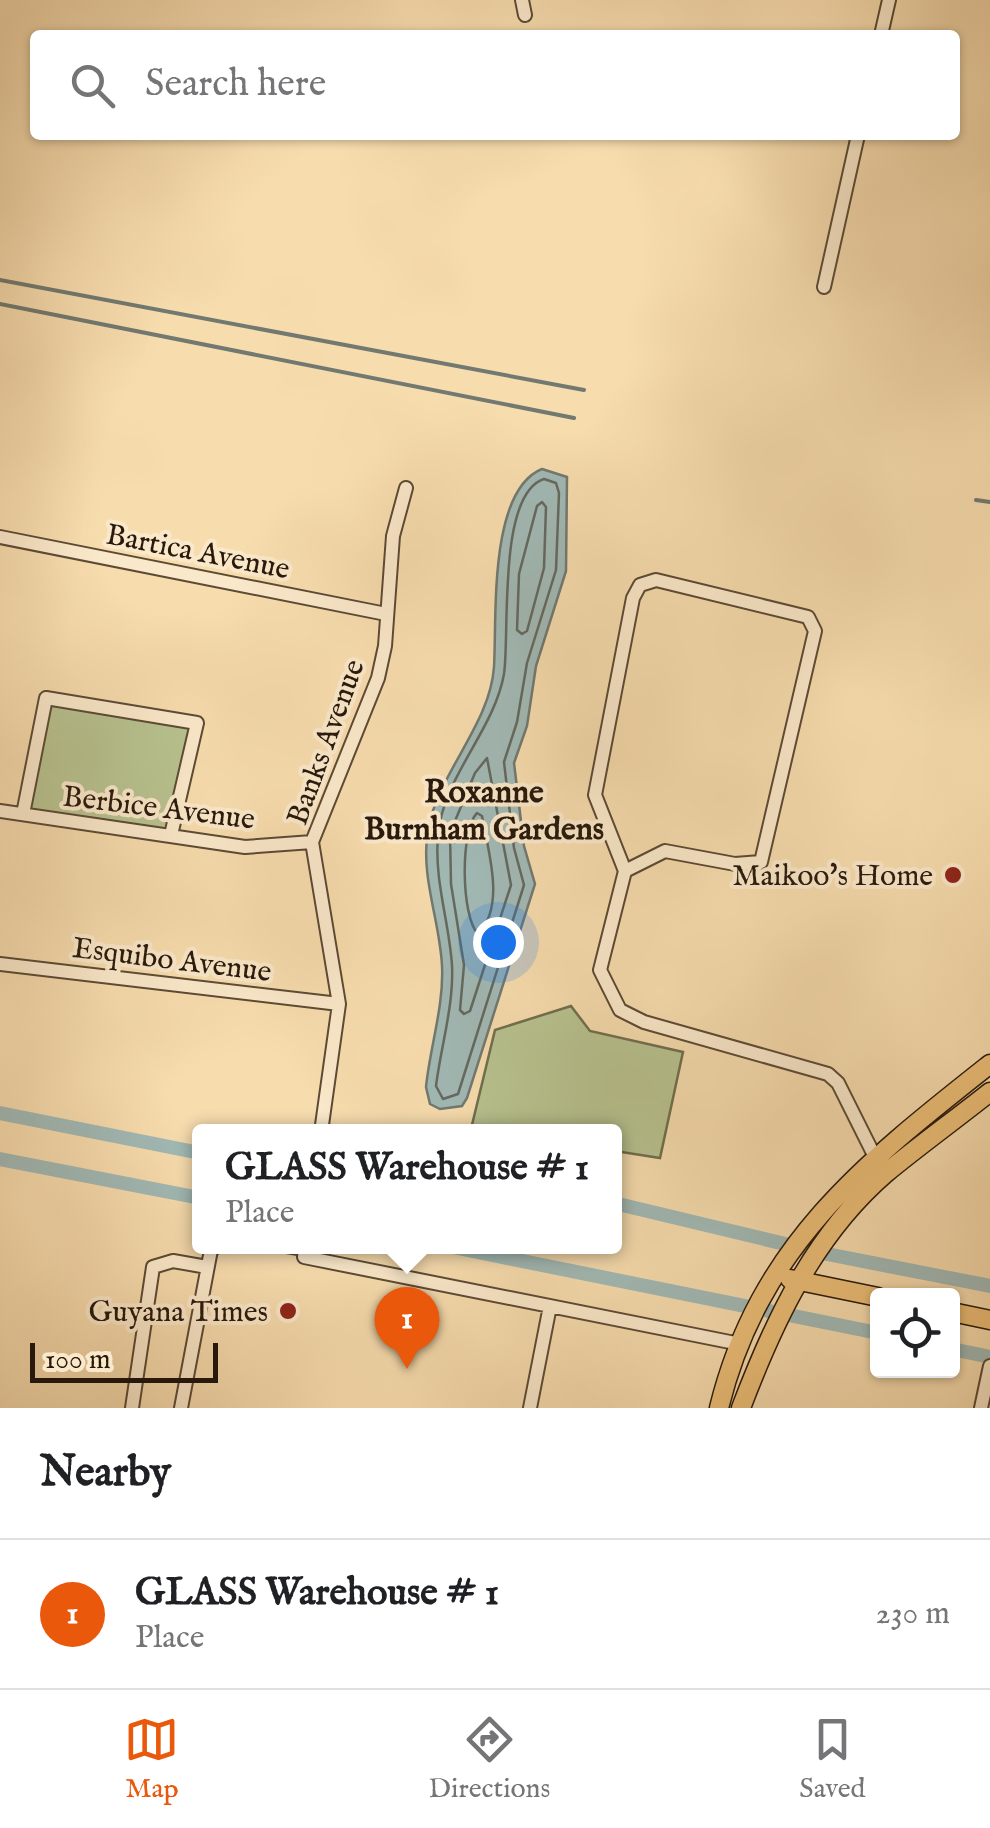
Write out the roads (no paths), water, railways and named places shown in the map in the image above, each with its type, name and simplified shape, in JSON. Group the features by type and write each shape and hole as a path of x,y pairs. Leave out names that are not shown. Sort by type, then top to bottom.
{"main road":[{"path":"719,1408 740,1344 804,1232 874,1155 990,1064"},
{"path":"741,1408 764,1348 797,1281 824,1242 883,1176 990,1092"},
{"path":"776,1276 870,1295"},
{"path":"960,1314 990,1320"}],"street":[{"path":"522,0 525,15"},
{"path":"882,30 889,0"},
{"path":"824,287 857,140"},
{"name":"Banks Avenue","path":"321,1124 338,1004 312,842 378,678 394,536 406,488"},
{"name":"Bartica Avenue","path":"0,537 386,614"},
{"path":"625,871 665,851 735,864 762,862 815,631 808,618 656,580 640,585 632,598 594,794 625,871 600,970 620,1010 644,1022 828,1074 838,1083 874,1155"},
{"path":"23,814 46,698 197,723 171,836"},
{"name":"Berbice Avenue","path":"0,812 245,847 312,842"},
{"name":"Esquibo Avenue","path":"0,964 338,1004"},
{"path":"181,1408 210,1254"},
{"path":"317,1254 740,1344"},
{"path":"132,1408 152,1267 174,1261 208,1268"},
{"path":"530,1408 550,1306"},
{"path":"981,1408 990,1367"}],"water":[{"path":"542,469 567,477 566,571 536,666 527,726 514,763 524,846 535,884 467,1098 462,1106 440,1109 430,1104 426,1087 442,981 428,881 428,830 442,789 474,729 490,688 499,558 512,502 525,482"}],"waterway":[{"path":"0,280 584,390"},
{"path":"0,304 574,418"},
{"path":"976,500 990,502"},
{"path":"0,1113 192,1151"},
{"path":"0,1159 192,1196"},
{"path":"622,1205 827,1254 990,1286"},
{"path":"488,1254 870,1331"},
{"path":"960,1351 990,1357"}],"place":[{"name":"Maikoo's Home","path":"953,875"},
{"name":"Guyana Times","path":"288,1311"},
{"name":"GLASS Warehouse # 1","path":"407,1369"}],"district":[{"name":"Roxanne Burnham Gardens","path":"484,810"}]}
